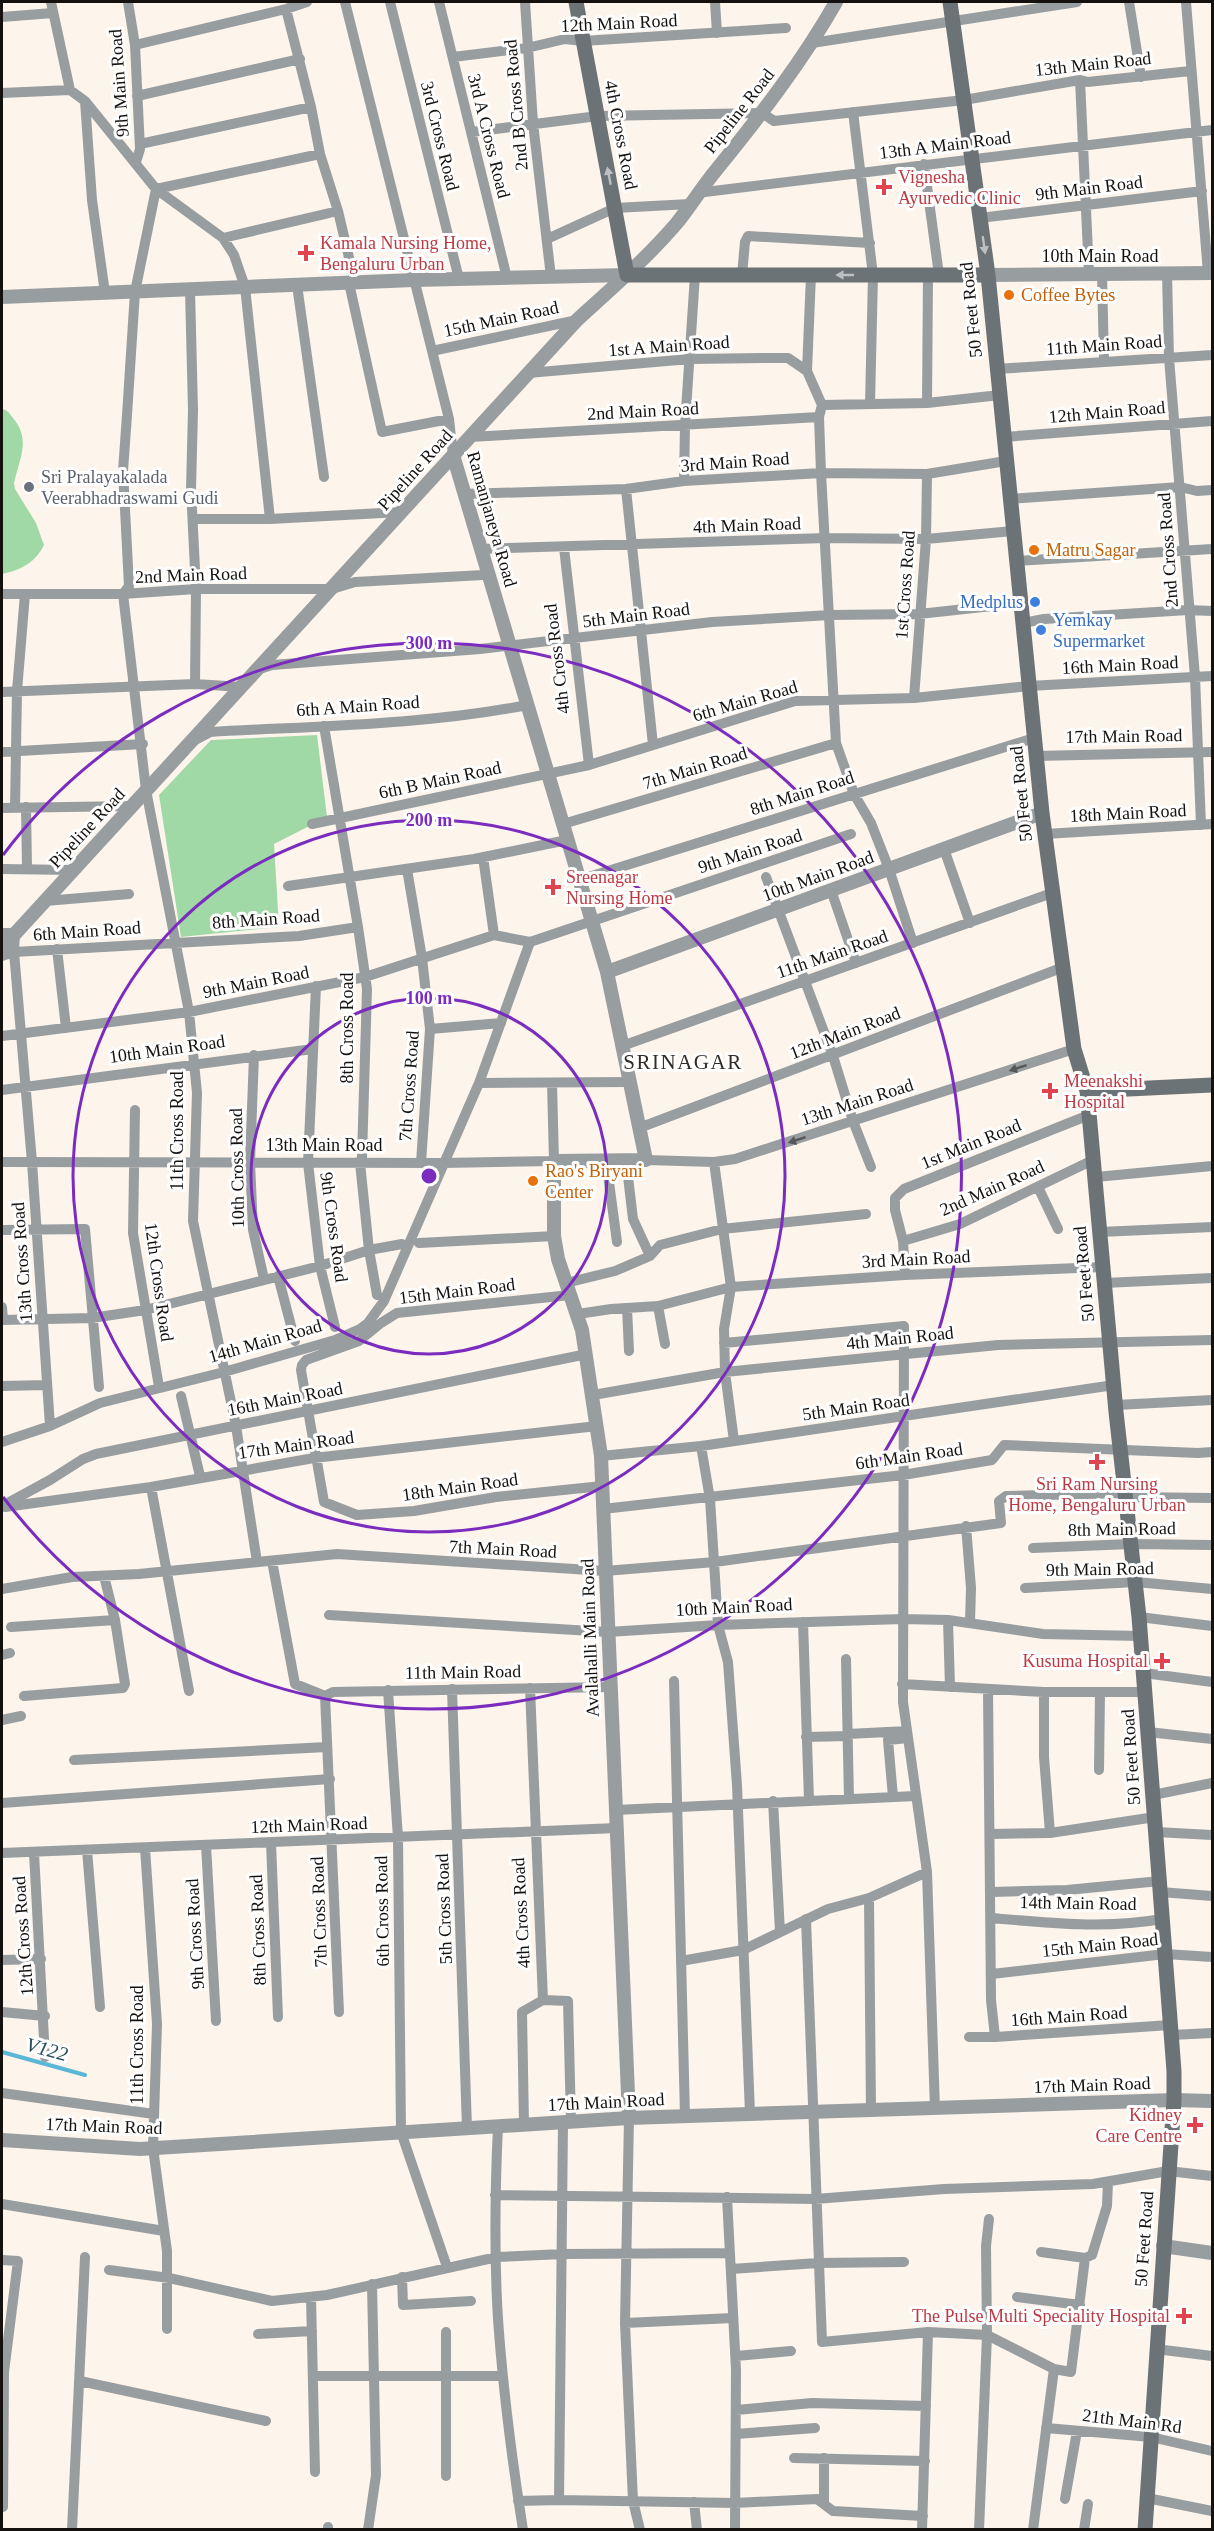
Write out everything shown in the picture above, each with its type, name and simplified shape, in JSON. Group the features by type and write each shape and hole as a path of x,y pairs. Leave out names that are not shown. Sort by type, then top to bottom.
{"main road":[{"name":"4th Cross Road","path":"576,2 627,275"},
{"name":"50 Feet Road","path":"950,2 988,275 1034,738 1061,968 1074,1050 1087,1091 1144,1673 1171,2030 1174,2100 1144,2529"},
{"path":"627,275 988,275"},
{"path":"1087,1091 1212,1085"}],"street":[{"path":"51,2 70,90"},
{"name":"9th Main Road","path":"128,2 135,45 140,144 136,162"},
{"path":"135,45 307,2"},
{"name":"Ramanjaneya Road","path":"345,2 449,419 453,455 607,972 622,1046"},
{"name":"3rd Cross Road","path":"390,2 459,279"},
{"name":"3rd A Cross Road","path":"439,2 507,278"},
{"name":"2nd B Cross Road","path":"525,2 533,123 551,277"},
{"path":"715,2 717,33"},
{"name":"Pipeline Road","path":"8,950 8,933 45,901 577,320 627,275 675,224 762,113 813,43 836,2"},
{"path":"813,43 1077,2"},
{"path":"1129,2 1141,76"},
{"path":"1186,2 1190,71 1210,273"},
{"path":"286,9 300,59 320,154 338,211 381,432 449,419"},
{"path":"2,17 53,13"},
{"name":"12th Main Road","path":"453,57 527,48 566,39 583,41 786,28"},
{"path":"137,96 300,59"},
{"name":"13th Main Road","path":"471,132 598,116 762,113 774,121 964,100 1080,80 1088,82 1190,71"},
{"path":"1080,80 1086,205 1096,274 1104,362"},
{"path":"2,93 70,90 85,101 156,189 223,238 234,255 245,287 270,519"},
{"path":"85,101 92,200 105,293"},
{"path":"140,144 311,107"},
{"path":"853,112 873,275 870,404"},
{"name":"13th A Main Road","path":"615,208 862,172 1212,130"},
{"path":"156,189 320,154"},
{"path":"924,164 933,275 927,404"},
{"name":"11th Cross Road","path":"156,189 135,292 123,471 129,586 123,594 146,790 189,1012 197,1092 193,1221 236,1426 257,1562"},
{"name":"9th Main Road","path":"980,218 1202,191"},
{"path":"548,239 615,208"},
{"path":"223,238 338,211"},
{"path":"742,275 745,242 748,236 870,243"},
{"name":"2nd Cross Road","path":"1167,273 1169,358 1195,677 1201,825"},
{"name":"10th Main Road","path":"988,275 1210,273"},
{"path":"2,297 414,280 627,275"},
{"path":"684,481 685,425 695,275"},
{"path":"811,275 807,371 822,405 819,417 821,473 837,743 854,794 871,823 889,869 913,944"},
{"path":"297,285 324,477"},
{"path":"190,290 196,589 195,684"},
{"name":"15th Main Road","path":"432,351 577,320"},
{"name":"11th Main Road","path":"997,369 1212,355"},
{"name":"1st A Main Road","path":"528,373 690,359 788,358 807,371"},
{"path":"822,405 927,404 1000,394"},
{"name":"2nd Main Road","path":"470,437 819,417"},
{"name":"12th Main Road","path":"1004,437 1212,421"},
{"name":"3rd Main Road","path":"464,494 626,489 684,481 821,473 927,474 1006,461"},
{"name":"1st Cross Road","path":"914,698 926,539 927,474"},
{"path":"1010,499 1180,487 1197,491 1212,490"},
{"path":"626,489 630,545 653,745"},
{"path":"193,519 270,519 401,512"},
{"name":"4th Main Road","path":"480,549 826,538 926,539 1013,531"},
{"name":"4th Cross Road","path":"564,548 589,765"},
{"path":"1016,561 1212,549"},
{"name":"2nd Main Road","path":"123,594 196,589 332,589 355,582 487,572"},
{"path":"2,594 123,594"},
{"path":"25,594 17,691 16,751 27,868"},
{"name":"5th Main Road","path":"257,670 272,665 509,646 712,622 830,615 919,614 1020,603"},
{"path":"1023,623 1044,619 1188,610 1211,611"},
{"name":"16th Main Road","path":"1029,686 1212,676"},
{"path":"2,692 195,684 242,687"},
{"name":"6th Main Road","path":"548,775 589,765 795,701 914,698 1029,686"},
{"name":"6th A Main Road","path":"193,741 210,732 424,718 500,711 527,705"},
{"name":"8th Cross Road","path":"324,726 367,989 360,1163 369,1250 377,1295"},
{"name":"8th Main Road","path":"579,880 1034,738"},
{"name":"7th Main Road","path":"563,824 837,743"},
{"path":"2,752 142,744"},
{"name":"17th Main Road","path":"1036,756 1212,752"},
{"name":"6th B Main Road","path":"312,824 548,775"},
{"path":"2,808 132,806"},
{"name":"10th Main Road","path":"607,972 1042,813"},
{"name":"18th Main Road","path":"1045,834 1212,824"},
{"name":"9th Main Road","path":"530,942 591,919 761,866 851,834"},
{"path":"288,886 483,857 567,840"},
{"path":"944,849 970,923"},
{"path":"483,857 494,935 530,942"},
{"path":"2,869 73,870"},
{"name":"7th Cross Road","path":"407,869 422,958 430,1029 421,1163"},
{"path":"766,877 833,1056 853,1121 871,1167"},
{"path":"831,890 856,963"},
{"name":"11th Main Road","path":"622,1046 1052,893"},
{"path":"45,901 129,894"},
{"name":"8th Main Road","path":"176,942 299,936 358,927"},
{"name":"9th Main Road","path":"2,1036 189,1012 316,986 364,976 494,935"},
{"name":"6th Main Road","path":"2,956 8,950 176,942"},
{"name":"14th Main Road","path":"2,1442 50,1426 93,1405 300,1352 360,1329 368,1323 384,1301 479,1083 530,942"},
{"path":"57,949 66,1028"},
{"name":"13th Cross Road","path":"8,950 21,1033 26,1088 50,1426"},
{"name":"12th Main Road","path":"639,1128 1061,968"},
{"name":"9th Cross Road","path":"316,986 308,1163 320,1266 335,1327"},
{"path":"430,1029 501,1023"},
{"path":"622,1046 646,1160"},
{"name":"10th Main Road","path":"2,1090 313,1049"},
{"name":"13th Main Road","path":"2,1162 443,1163 646,1160 714,1162 757,1153 1074,1050"},
{"name":"10th Cross Road","path":"254,1055 250,1162 253,1230 264,1279"},
{"path":"479,1083 629,1082"},
{"path":"552,1083 554,1161"},
{"name":"12th Cross Road","path":"135,1110 133,1233 159,1387"},
{"name":"1st Main Road","path":"903,1241 898,1228 895,1198 904,1189 1089,1115"},
{"path":"606,1160 617,1242"},
{"path":"626,1160 633,1218 650,1256"},
{"name":"2nd Main Road","path":"903,1241 960,1224 1093,1160"},
{"name":"Avalahalli Main Road","path":"554,1161 554,1236 568,1289 578,1314 587,1354 601,1456 629,2118"},
{"path":"714,1162 731,1287 724,1344 724,1372 734,1441"},
{"path":"1096,1176 1212,1166"},
{"path":"1038,1186 1058,1229"},
{"path":"568,1289 650,1256 660,1245 722,1229 866,1214"},
{"path":"1100,1232 1212,1227"},
{"path":"2,1230 85,1229 99,1387"},
{"path":"419,1243 554,1236"},
{"path":"903,1241 905,1275"},
{"path":"2,1307 2,1320 92,1318 146,1310 320,1266 369,1250 402,1244"},
{"name":"3rd Main Road","path":"578,1314 657,1306 731,1287 905,1275 1103,1267"},
{"path":"278,1276 295,1341"},
{"path":"1104,1283 1212,1278"},
{"name":"15th Main Road","path":"308,1411 302,1365 306,1360 358,1341 397,1313 568,1289"},
{"path":"657,1306 665,1344"},
{"path":"627,1308 629,1351"},
{"path":"724,1344 904,1326 906,1353 902,1684 927,1872 935,2109"},
{"name":"4th Main Road","path":"593,1395 724,1372 906,1353 998,1345 1212,1340"},
{"name":"16th Main Road","path":"2,1507 83,1459 105,1452 587,1354"},
{"path":"2,1386 46,1385"},
{"name":"5th Main Road","path":"601,1456 701,1446 1114,1385"},
{"path":"180,1396 200,1476"},
{"path":"1116,1405 1212,1400"},
{"path":"308,1411 315,1458"},
{"name":"17th Main Road","path":"2,1507 151,1487 200,1476 315,1458 597,1426"},
{"name":"6th Main Road","path":"603,1509 710,1499 903,1475 992,1461 1004,1445 1212,1452"},
{"path":"701,1446 710,1499 718,1625 728,1662 738,1803 750,2114"},
{"name":"18th Main Road","path":"315,1458 324,1502 357,1515 414,1511 496,1497 602,1486"},
{"path":"151,1487 165,1572 189,1691"},
{"path":"1126,1495 1212,1498"},
{"name":"7th Main Road","path":"2,1589 72,1577 165,1572 337,1554 606,1570 715,1562 1001,1522 999,1501 1006,1496 1126,1495"},
{"path":"966,1526 971,1588 970,1623"},
{"name":"8th Main Road","path":"1033,1548 1131,1544 1212,1545"},
{"path":"272,1561 295,1684 325,1700"},
{"path":"24,1696 123,1688 125,1684 115,1620 104,1576"},
{"name":"9th Main Road","path":"1025,1588 1136,1582 1212,1589"},
{"name":"10th Main Road","path":"329,1615 608,1632 802,1622 948,1620 1043,1634 1141,1636"},
{"path":"1139,1617 1212,1626"},
{"path":"11,1627 115,1620"},
{"path":"948,1620 950,1687"},
{"path":"802,1622 809,1800"},
{"path":"846,1659 849,1798"},
{"path":"1144,1673 1212,1682"},
{"path":"674,1681 685,2116"},
{"path":"902,1684 1044,1692 1145,1692"},
{"name":"11th Main Road","path":"325,1700 333,1692 611,1687"},
{"name":"4th Cross Road","path":"530,1688 543,2000"},
{"name":"5th Cross Road","path":"452,1689 459,1835 467,2128"},
{"path":"988,1689 995,2037"},
{"name":"6th Cross Road","path":"388,1690 398,1838 401,2132 447,2267"},
{"path":"1044,1692 1044,1757 1050,1833"},
{"path":"1098,1770 1100,1692"},
{"name":"7th Cross Road","path":"325,1700 339,2012"},
{"path":"2,1720 21,1716"},
{"path":"1148,1732 1212,1739"},
{"path":"806,1737 907,1734"},
{"path":"893,1797 888,1740 907,1734"},
{"path":"74,1760 327,1747"},
{"path":"2,1803 330,1779"},
{"path":"1153,1795 1212,1783"},
{"path":"616,1810 916,1796"},
{"path":"773,1801 780,1932"},
{"path":"990,1834 1050,1833 1155,1824 1212,1835"},
{"name":"12th Main Road","path":"2,1853 617,1828"},
{"name":"8th Cross Road","path":"271,1843 279,2017"},
{"name":"9th Cross Road","path":"206,1845 216,2021"},
{"name":"11th Cross Road","path":"146,1848 157,2024 153,2148 169,2278 167,2329"},
{"path":"87,1850 100,2007"},
{"name":"12th Cross Road","path":"34,1852 45,2016 45,2057"},
{"path":"681,1961 743,1950 806,1919 869,1898 927,1872"},
{"path":"992,1892 1160,1887"},
{"name":"14th Main Road","path":"1160,1887 1212,1896"},
{"path":"869,1898 871,2111"},
{"name":"14th Main Road","path":"992,1918 1046,1923 1134,1924 1162,1919"},
{"path":"806,1919 814,2199 822,2342 928,2332 987,2335 1054,2369 1071,2372 1085,2258"},
{"name":"15th Main Road","path":"992,1974 1165,1954 1212,1957"},
{"path":"2,1960 41,1959"},
{"path":"524,2125 522,2012 543,2000 568,2001 560,2500"},
{"path":"2,2012 45,2016"},
{"name":"16th Main Road","path":"969,2037 1171,2030 1212,2033"},
{"path":"2,2093 154,2114"},
{"name":"17th Main Road","path":"2,2140 153,2148 629,2118 1174,2100 1212,2101"},
{"path":"629,2118 625,2323 633,2501 640,2529"},
{"path":"498,2126 495,2195 498,2319 523,2529"},
{"path":"495,2195 814,2199 944,2189 1043,2187 1108,2182 1168,2171 1212,2176"},
{"path":"1041,2252 1085,2258 1092,2255 1107,2206 1108,2182"},
{"path":"727,2197 736,2356 735,2529"},
{"path":"2,2204 164,2231"},
{"path":"979,2529 987,2335 986,2246 989,2218"},
{"path":"1163,2247 1212,2253"},
{"path":"109,2270 169,2278 272,2301 311,2297 497,2257 563,2254 730,2253"},
{"path":"72,2529 85,2257"},
{"path":"2,2260 18,2261 4,2372 3,2508"},
{"path":"731,2269 818,2263 904,2262"},
{"path":"402,2277 403,2305 471,2301"},
{"path":"368,2529 376,2475 372,2284"},
{"path":"311,2297 315,2472"},
{"path":"1017,2297 1080,2305"},
{"path":"625,2323 733,2318"},
{"path":"258,2334 312,2331"},
{"path":"446,2332 446,2476"},
{"path":"922,2529 928,2332"},
{"path":"1156,2349 1212,2356"},
{"path":"736,2356 790,2350"},
{"path":"1033,2529 1054,2369"},
{"path":"313,2376 503,2376"},
{"path":"80,2381 266,2421"},
{"path":"736,2410 812,2403 926,2406"},
{"path":"736,2434 815,2428"},
{"name":"21th Main Rd","path":"1046,2428 1151,2437 1212,2451"},
{"path":"1065,2499 1077,2431"},
{"path":"794,2458 924,2461"},
{"path":"824,2458 824,2504"},
{"path":"1147,2498 1212,2511"},
{"path":"518,2501 735,2503 817,2499 833,2511 923,2516"},
{"path":"694,2502 697,2529"},
{"path":"1084,2529 1088,2504"}],"green space":[{"path":"2,409 9,413 22,434 21,457 14,483 15,489 36,523 44,545 27,565 2,574"},
{"path":"317,735 327,817 274,844 279,927 181,937 159,795 211,740"}],"waterway":[{"name":"V122","path":"2,2052 85,2075"}],"place":[{"name":"Vignesha Ayurvedic Clinic","path":"884,187"},
{"name":"Kamala Nursing Home, Bengaluru Urban","path":"306,253"},
{"name":"Coffee Bytes","path":"1009,295"},
{"name":"Sri Pralayakalada Veerabhadraswami Gudi","path":"29,487"},
{"name":"Matru Sagar","path":"1034,550"},
{"name":"Medplus","path":"1035,602"},
{"name":"Yemkay Supermarket","path":"1041,630"},
{"name":"Sreenagar Nursing Home","path":"553,887"},
{"name":"Meenakshi Hospital","path":"1050,1091"},
{"name":"Rao's Biryani Center","path":"533,1181"},
{"name":"Sri Ram Nursing Home, Bengaluru Urban","path":"1097,1462"},
{"name":"Kusuma Hospital","path":"1162,1661"},
{"name":"Kidney Care Centre","path":"1195,2125"},
{"name":"The Pulse Multi Speciality Hospital","path":"1184,2316"}],"district":[{"name":"SRINAGAR","path":"683,1062"}]}
